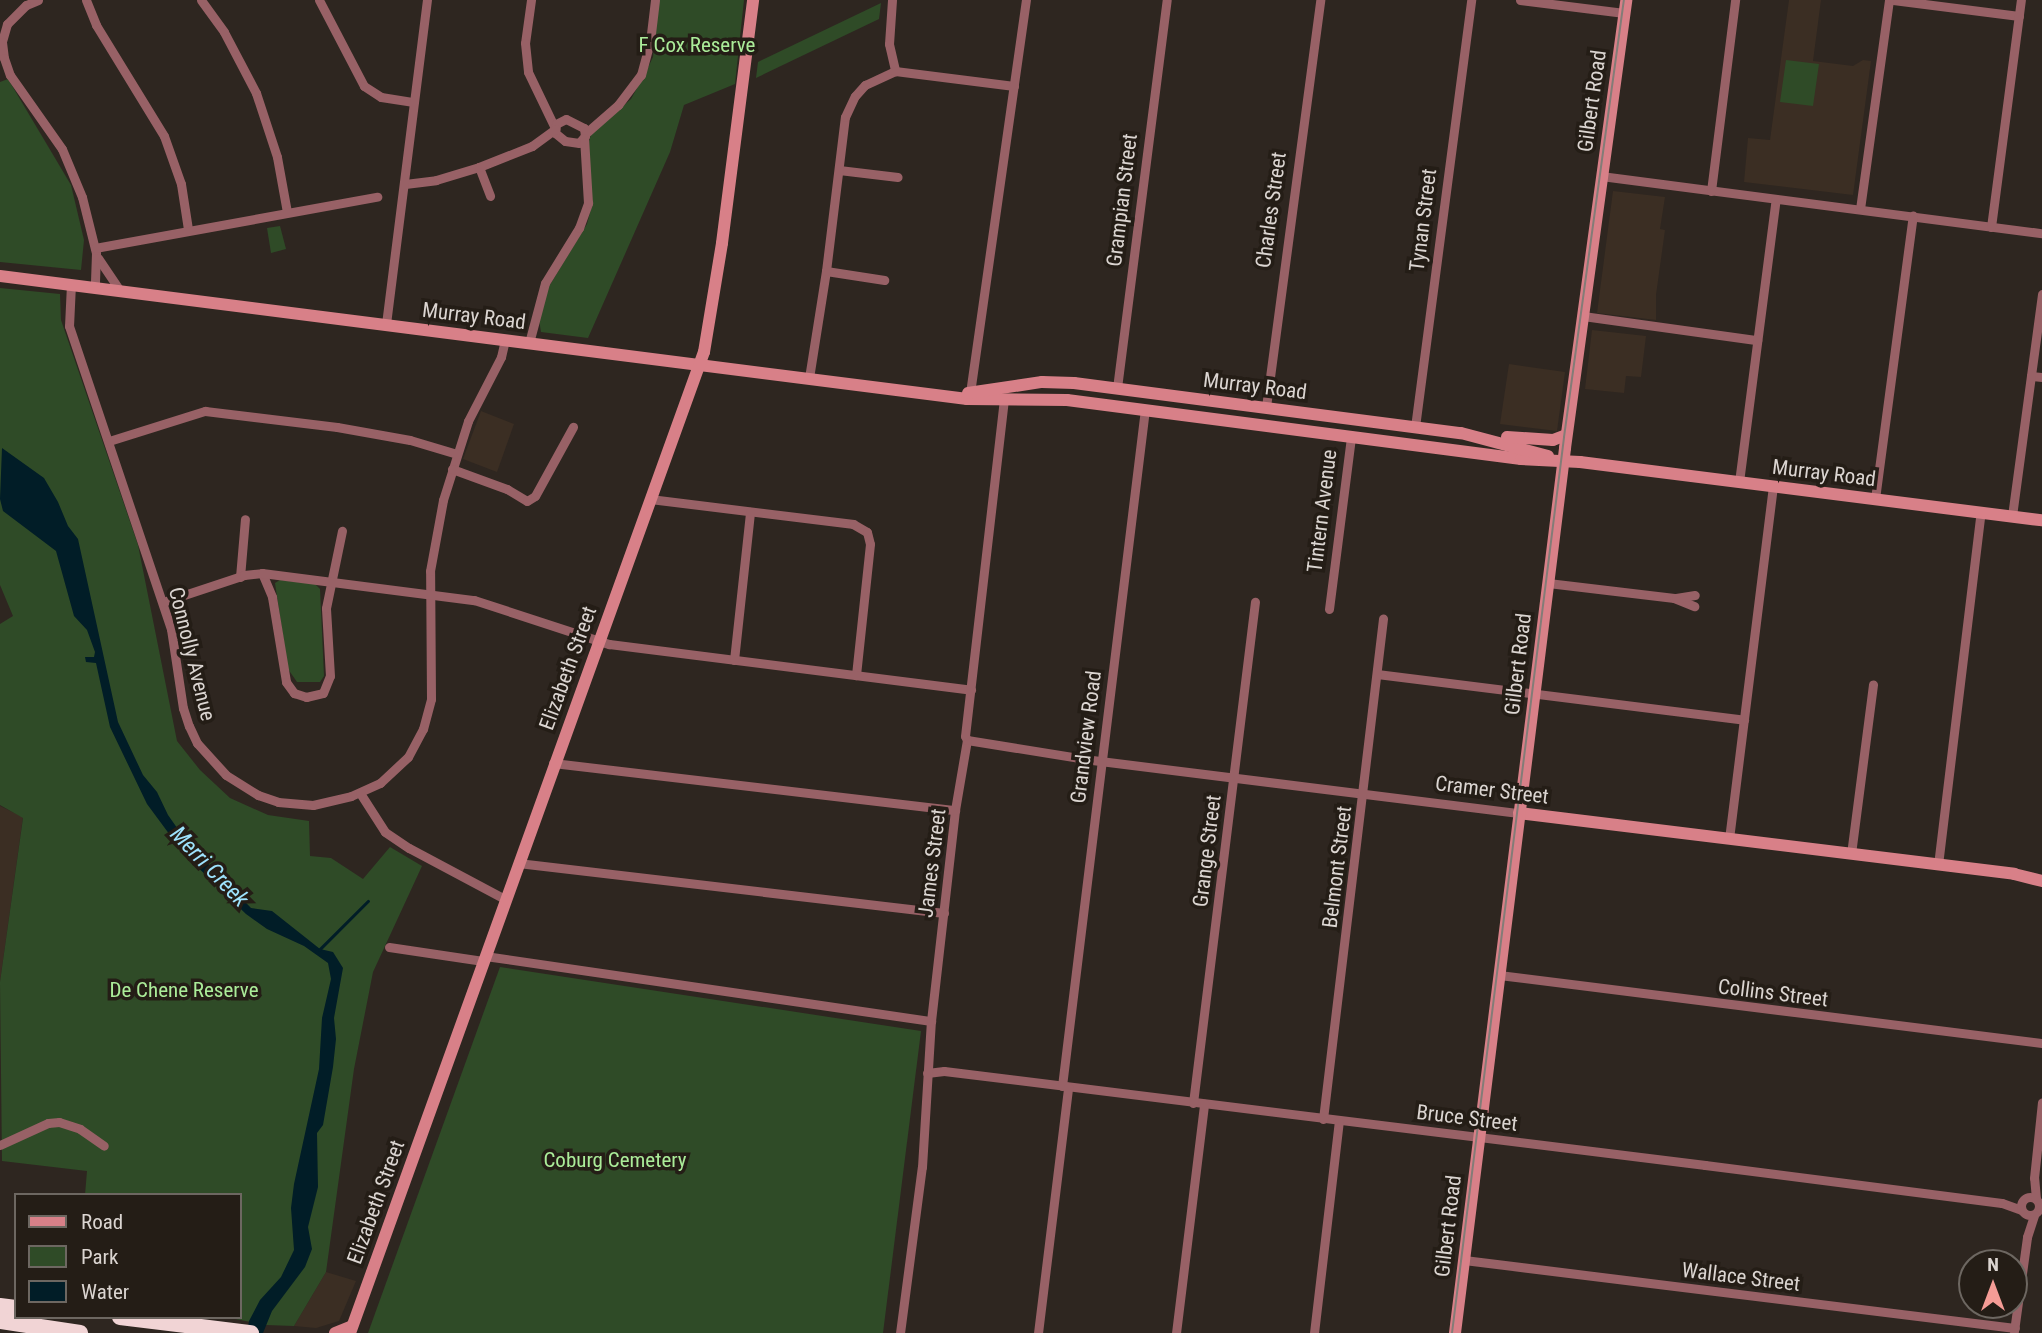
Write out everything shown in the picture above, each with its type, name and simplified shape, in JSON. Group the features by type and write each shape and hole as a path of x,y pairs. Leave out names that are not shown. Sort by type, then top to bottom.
{"highway":[{"path":"137,1319 251,1333"},
{"path":"0,1321 29,1329 81,1333"}],"main road":[{"name":"Elizabeth Street","path":"351,1330 700,365 714,301 754,0"},
{"name":"Gilbert Road","path":"1455,1333 1561,460 1625,6"},
{"name":"Murray Road","path":"0,276 119,289 967,399 1048,398 1114,405 1351,438 1521,459 1561,460 2042,520"},
{"name":"Murray Road","path":"943,395 1058,381 1461,433 1561,460"},
{"name":"Grampian Street","path":"1114,405 1116,388"},
{"name":"Grandview Road","path":"1145,410 1148,392"},
{"name":"Charles Street","path":"1263,426 1266,407"},
{"name":"Tintern Avenue","path":"1351,438 1354,419"},
{"name":"Tynan Street","path":"1413,445 1415,427"},
{"path":"1461,433 1543,440 1566,435"},
{"name":"Cramer Street","path":"1519,813 1938,865 2042,875"},
{"name":"Cramer Street","path":"2014,874 2042,881"},
{"path":"335,1333 351,1330"}],"street":[{"path":"38,0 26,5 7,24 2,42 4,58 10,75 62,149 82,197 95,251 95,286"},
{"path":"86,0 96,26 164,136 181,184 188,229"},
{"path":"201,0 224,32 256,93 277,157 287,212"},
{"path":"319,0 364,86 381,97 414,102"},
{"path":"386,324 427,0"},
{"path":"531,0 526,58 533,83 561,139"},
{"path":"405,184 436,180 479,167 532,146 561,139 579,143 641,75 650,43 654,0"},
{"path":"892,0 889,44 895,71"},
{"path":"970,393 1026,0"},
{"name":"Grampian Street","path":"1116,388 1167,0"},
{"name":"Charles Street","path":"1266,407 1320,0"},
{"name":"Tynan Street","path":"1415,427 1471,0"},
{"path":"1520,0 1625,6"},
{"path":"1710,191 1735,0"},
{"path":"1860,209 1891,0 2019,16"},
{"path":"1991,227 2021,0"},
{"path":"809,378 826,271 845,117 855,96 865,85 895,71 1014,86"},
{"path":"544,101 566,119 579,123 609,111"},
{"path":"532,146 566,119"},
{"path":"529,343 545,283 584,216 589,193 585,136 579,123"},
{"path":"571,143 587,170"},
{"path":"479,167 490,195"},
{"path":"839,170 898,177"},
{"path":"1601,176 2042,233"},
{"path":"95,251 188,229 377,197"},
{"path":"1738,482 1776,199"},
{"path":"1875,499 1913,216"},
{"path":"95,251 119,289"},
{"path":"826,271 884,280"},
{"name":"Connolly Avenue","path":"71,284 69,326 163,602 171,629 186,717 197,743 226,775 258,796 278,802 313,804 360,793 380,783 408,757 423,729 431,699 429,594 432,553 452,469 468,421 501,357 505,340"},
{"path":"2012,516 2042,294"},
{"path":"1583,316 1757,340"},
{"path":"2031,376 2042,377"},
{"name":"James Street","path":"900,1333 922,1167 931,1021 955,810 967,740 1004,398"},
{"name":"Grandview Road","path":"1038,1333 1101,761 1145,410"},
{"path":"109,441 205,411 337,427 410,440 457,454"},
{"path":"452,469 507,489 527,501 536,496 573,427"},
{"name":"Tintern Avenue","path":"1329,609 1351,438"},
{"path":"1729,839 1773,486"},
{"path":"650,499 853,524 867,532 870,544 856,675"},
{"path":"734,660 750,512"},
{"path":"1938,865 1981,512"},
{"path":"240,577 245,519"},
{"path":"262,573 272,597 286,682 294,693 306,697 323,693 330,676 326,608 342,531"},
{"path":"163,602 240,577 262,573 474,600 611,644 971,690"},
{"path":"1548,583 1674,598 1695,595"},
{"path":"1674,598 1694,606"},
{"name":"Grange Street","path":"1192,1103 1255,603"},
{"name":"Belmont Street","path":"1322,1119 1383,619"},
{"path":"1377,674 1744,720"},
{"path":"1851,854 1872,684"},
{"name":"Cramer Street","path":"967,740 1101,761 1519,813"},
{"path":"554,763 955,810"},
{"path":"360,793 385,832 409,848 505,899"},
{"path":"518,863 944,913"},
{"path":"389,947 931,1021"},
{"name":"Collins Street","path":"1499,975 2042,1043"},
{"name":"Bruce Street","path":"927,1073 944,1071 2026,1207 2036,1199"},
{"path":"2014,1331 2027,1237 2026,1207 2034,1178 2042,1102"},
{"path":"1176,1333 1203,1104"},
{"path":"1314,1333 1339,1121"},
{"path":"0,1145 48,1123 59,1122 80,1129 104,1146"},
{"path":"2026,1207 2040,1207 2036,1199 2034,1178"},
{"name":"Wallace Street","path":"1464,1260 2014,1331"}],"shaded area":[{"path":"1789,0 1821,0 1813,61 1853,66 1863,60 1871,61 1853,195 1744,182 1748,138 1770,140"},
{"path":"1613,191 1665,197 1660,229 1665,230 1656,295 1656,320 1597,313"},
{"path":"1592,330 1646,336 1641,377 1626,376 1624,393 1585,389"},
{"path":"1509,364 1565,372 1557,431 1500,424"},
{"path":"481,411 514,424 497,472 463,459"},
{"path":"0,806 23,817 0,982"},
{"path":"326,1272 356,1281 339,1321 316,1328 294,1326"}],"green space":[{"name":"F Cox Reserve","path":"659,0 744,0 735,84 684,105 670,152 588,338 541,332 539,320 545,293 587,224 592,205 588,144 591,135 631,99 646,72 653,57"},
{"path":"881,3 879,19 756,78 758,62"},
{"path":"1786,60 1819,64 1813,106 1780,102"},
{"path":"8,79 71,185 84,240 81,270 0,262 0,82"},
{"path":"280,226 286,249 271,253 267,228"},
{"name":"De Chene Reserve","path":"0,288 60,294 61,320 138,545 177,741 200,770 230,798 268,815 309,821 310,856 331,858 363,879 390,847 422,866 373,972 354,1069 326,1272 294,1326 266,1325 235,1319 242,1319 242,1193 85,1193 87,1171 2,1161 0,982 23,818 0,805 0,624 13,616 0,585"},
{"path":"280,580 315,584 320,589 324,676 320,682 297,682 288,669 275,583"},
{"name":"Coburg Cemetery","path":"500,967 921,1031 883,1333 368,1333"}],"water":[{"name":"Merri Creek","path":"2,448 44,478 68,526 78,539 118,722 143,775 157,792 168,815 187,842 251,908 272,911 320,949 333,952 343,968 334,1018 336,1039 333,1067 323,1125 317,1133 318,1187 308,1227 312,1249 305,1267 272,1311 263,1333 247,1333 249,1321 260,1300 281,1277 294,1250 291,1208 319,1069 322,1018 331,979 328,963 304,946 267,929 246,914 184,854 147,804 110,727 96,663 86,662 85,657 94,657 95,652 87,630 74,616 56,551 3,511 0,499"}],"waterway":[{"path":"319,950 368,901"}],"tram line":[{"path":"1452,1333 1564,437 1624,0"}]}
